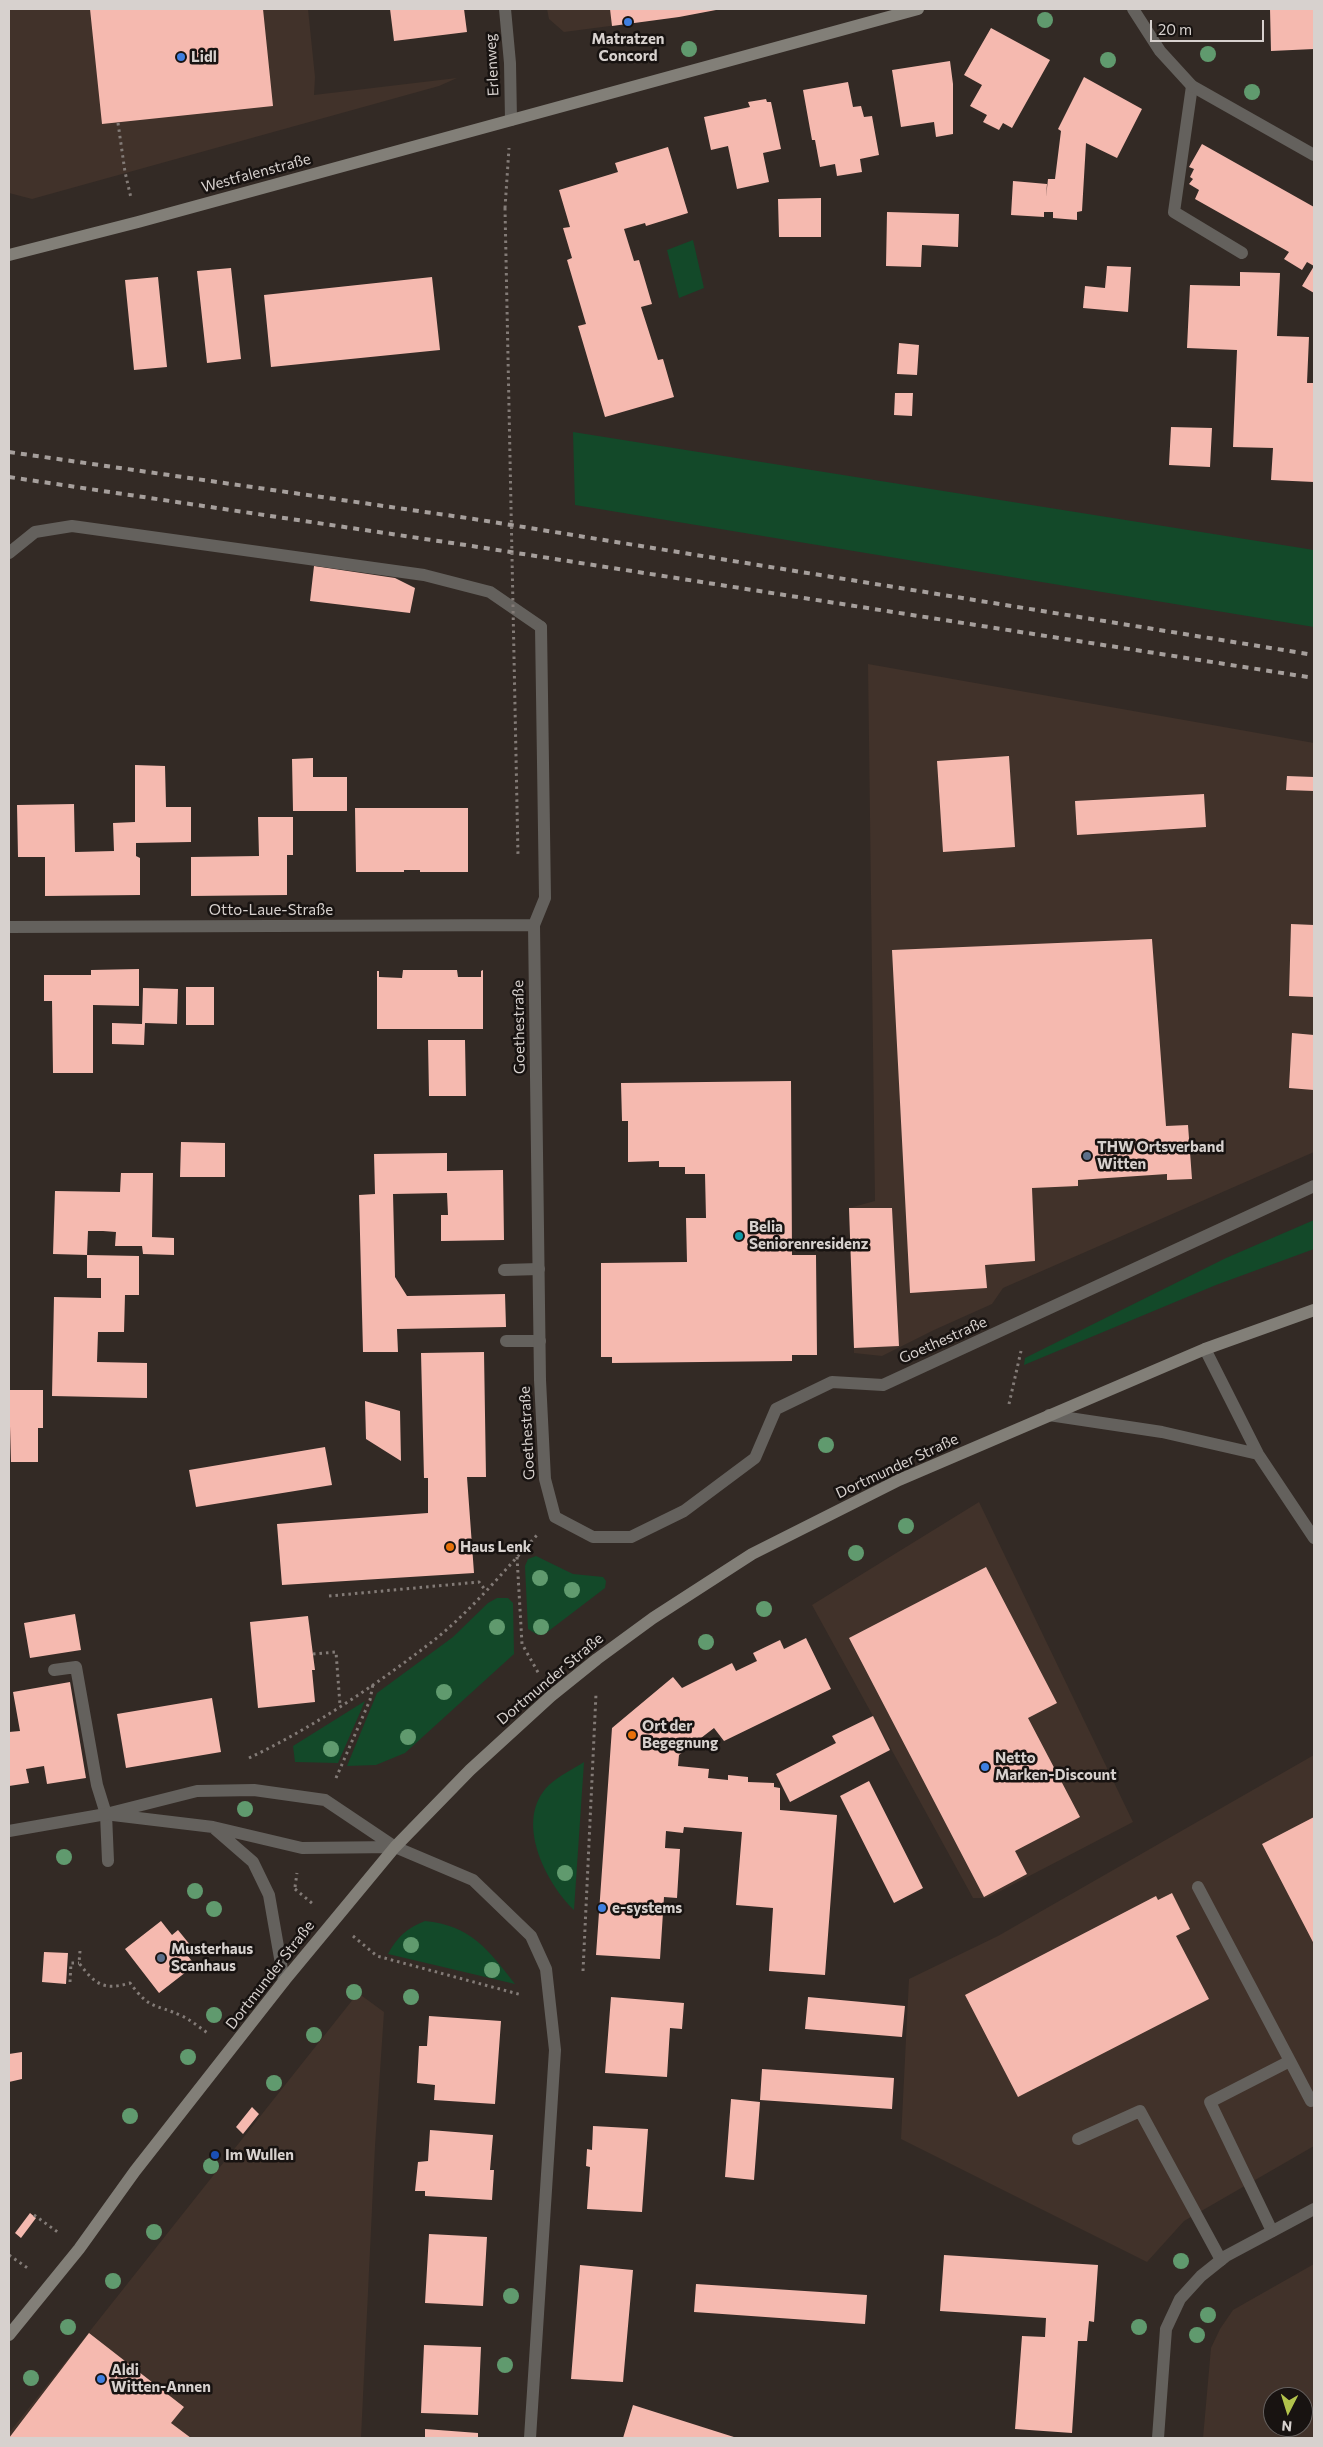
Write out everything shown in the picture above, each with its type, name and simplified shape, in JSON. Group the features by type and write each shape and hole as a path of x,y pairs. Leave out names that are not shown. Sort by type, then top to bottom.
{"main road":[{"name":"Westfalenstraße","path":"9,255 138,222 918,9"},
{"name":"Dortmunder Straße","path":"9,2334 74,2256 135,2171 232,2050 284,1981 394,1847 470,1770 551,1696 597,1659 653,1618 752,1554 899,1480 1206,1349 1314,1310"}],"street":[{"name":"Erlenweg","path":"505,9 510,63 511,120"},
{"path":"1133,9 1160,51 1192,86 1314,155"},
{"path":"1192,86 1174,212 1242,253"},
{"name":"Goethestraße","path":"9,553 34,532 72,526 395,570 424,575 490,592 541,627 545,898 534,925 540,1341 545,1479 554,1517 593,1537 631,1537 684,1511 755,1458 776,1409 832,1382 883,1385 1314,1186"},
{"name":"Otto-Laue-Straße","path":"9,927 534,925"},
{"path":"504,1270 539,1269"},
{"path":"506,1341 540,1341"},
{"path":"1206,1349 1258,1454 1314,1538"},
{"path":"1049,1415 1162,1432 1258,1454"},
{"path":"54,1670 76,1667 97,1786 106,1814 108,1861"},
{"path":"9,1831 106,1814 197,1791 254,1790 324,1800 394,1847 473,1880 531,1936 546,1969 555,2050 530,2438"},
{"path":"106,1814 213,1827 302,1848 394,1847"},
{"path":"213,1827 253,1862 270,1895 284,1981"},
{"path":"1198,1888 1311,2101"},
{"path":"1272,2231 1210,2102 1290,2061"},
{"path":"1078,2140 1140,2111 1221,2260"},
{"path":"1158,2438 1166,2328 1180,2299 1201,2276 1221,2260 1314,2209"}],"path":[{"path":"511,120 505,208 518,856"},
{"path":"118,123 125,172"},
{"path":"1002,1436 1027,1320"},
{"path":"249,1758 275,1746 340,1706 434,1640 486,1591 554,1517"},
{"path":"517,1557 522,1644 551,1696"},
{"path":"328,1596 479,1582 486,1591"},
{"path":"313,1654 336,1652 340,1706"},
{"path":"583,1971 597,1659"},
{"path":"334,1783 370,1700 373,1683"},
{"path":"294,1888 377,1956 549,2002"},
{"path":"80,1951 79,1963 87,1975 101,1985 110,1987 130,1983 142,1999 150,2005 183,2016 232,2050"},
{"path":"70,1982 71,1963 79,1963"}],"shaded area":[{"path":"9,9 308,9 315,77 314,95 457,78 439,86 32,199 9,193"},
{"path":"547,9 720,9 679,17 564,32 549,19"},
{"path":"868,664 1314,743 1314,1152 1003,1288 992,1304 882,1356 854,1353 849,1208 875,1201"},
{"path":"979,1502 1133,1822 987,1898 973,1898 812,1605"},
{"path":"1314,1755 1314,2146 1184,2221 1147,2262 901,2139 909,1979 998,1936"},
{"path":"358,1993 384,2012 375,2146 361,2438 9,2438 9,2433"},
{"path":"1314,2264 1314,2438 1203,2438 1211,2348 1220,2329 1233,2310"}],"green space":[{"path":"693,240 704,288 679,298 667,250"},
{"path":"573,432 1314,550 1314,627 575,505"},
{"path":"1314,1220 1314,1249 1216,1285 1024,1365 1025,1358 1226,1258"},
{"path":"536,1556 573,1574 603,1577 606,1581 605,1588 546,1633 538,1635 528,1629 525,1566 528,1559"},
{"path":"497,1598 508,1598 513,1603 514,1654 405,1753 376,1765 347,1766 377,1693 453,1637 488,1603"},
{"path":"365,1701 338,1763 295,1762 293,1746"},
{"path":"584,1762 574,1910 553,1884 544,1868 534,1833 534,1816 539,1799 549,1785"},
{"path":"425,1921 441,1923 454,1928 477,1941 496,1960 515,1984 388,1954 403,1934"}],"building":[{"name":"Lidl","path":"90,9 263,9 273,106 102,124"},
{"path":"390,9 464,9 467,32 394,41"},
{"name":"Matratzen Concord","path":"610,9 716,9 716,10 612,26"},
{"path":"1270,9 1314,9 1314,49 1271,51"},
{"path":"991,28 1050,60 1012,128 1003,123 999,130 983,122 987,115 970,106 982,85 964,75"},
{"path":"950,61 953,84 953,134 936,137 934,122 901,127 892,70"},
{"path":"1084,77 1142,109 1117,158 1086,143 1082,211 1077,212 1077,220 1053,218 1053,212 1044,212 1044,217 1011,215 1013,181 1047,184 1046,197 1048,179 1055,179 1061,131 1058,129"},
{"path":"848,82 853,107 861,106 864,117 872,116 879,155 860,159 862,172 837,176 835,164 820,167 815,140 812,140 803,90"},
{"path":"766,99 767,102 771,102 781,149 763,153 769,182 737,189 728,146 711,150 704,117 750,107 748,102"},
{"path":"1202,144 1314,207 1314,266 1307,262 1302,270 1284,259 1289,252 1195,199 1199,190 1189,184 1193,179 1190,177 1194,169 1189,167"},
{"path":"668,147 688,213 646,226 645,223 624,229 634,261 639,260 652,304 641,307 658,360 663,359 674,397 605,417 578,326 586,324 567,260 572,258 563,228 570,227 559,190 618,172 615,163"},
{"path":"821,198 821,237 779,237 778,199"},
{"path":"887,212 959,214 958,247 922,245 921,267 886,266"},
{"path":"1107,266 1131,267 1128,312 1083,308 1085,286 1105,288"},
{"path":"1314,266 1314,293 1302,286"},
{"path":"231,268 241,359 207,363 197,271"},
{"path":"1240,272 1280,273 1277,336 1309,337 1307,383 1314,383 1314,482 1271,480 1273,448 1233,447 1237,350 1187,348 1190,285 1240,286"},
{"path":"158,277 167,367 134,370 125,280"},
{"path":"432,277 440,350 271,367 264,295"},
{"path":"899,343 919,345 917,375 897,374"},
{"path":"895,393 913,393 912,416 894,415"},
{"path":"1171,427 1212,428 1210,467 1169,465"},
{"path":"314,566 395,578 415,588 410,613 310,601"},
{"path":"1009,756 1015,847 943,852 937,761"},
{"path":"313,758 313,777 347,777 347,811 293,811 292,759"},
{"path":"135,765 165,766 166,807 191,807 191,842 136,843 136,856 140,858 140,895 45,896 45,857 18,857 17,805 74,804 75,852 114,851 113,823 135,822"},
{"path":"1287,776 1314,777 1314,791 1286,790"},
{"path":"1204,794 1206,827 1077,835 1075,801"},
{"path":"355,808 468,808 468,872 404,870 404,872 356,872"},
{"path":"258,817 293,817 293,855 287,855 287,895 191,896 191,857 259,856"},
{"path":"1291,924 1314,925 1314,997 1289,996"},
{"path":"1152,939 1166,1126 1188,1125 1192,1179 1167,1180 1167,1174 1078,1180 1078,1186 1032,1188 1035,1261 985,1265 987,1288 910,1293 892,950"},
{"path":"139,969 139,1006 93,1005 93,1073 53,1073 52,1001 44,1001 44,975 91,975 91,970"},
{"path":"403,970 457,970 458,977 481,977 481,971 483,970 483,1029 377,1029 377,971 379,971 379,977 402,978"},
{"path":"186,987 214,987 214,1025 186,1025"},
{"path":"143,988 178,989 177,1024 145,1023 144,1045 112,1044 112,1023 142,1024"},
{"path":"1292,1033 1314,1035 1314,1090 1289,1088"},
{"path":"428,1040 465,1040 466,1096 429,1096"},
{"name":"Belia Seniorenresidenz","path":"791,1081 792,1255 816,1255 817,1355 792,1355 792,1361 612,1363 612,1357 601,1357 601,1263 687,1262 686,1218 706,1218 705,1174 685,1174 685,1167 659,1167 659,1161 628,1162 628,1121 622,1121 621,1083"},
{"path":"181,1142 225,1143 225,1177 180,1177"},
{"path":"447,1153 447,1171 503,1170 504,1240 441,1241 441,1215 448,1215 447,1193 393,1194 395,1277 407,1296 505,1294 506,1327 397,1329 398,1352 363,1352 359,1195 375,1194 374,1154"},
{"path":"121,1173 153,1173 152,1237 174,1238 174,1255 143,1254 142,1246 115,1246 116,1232 103,1231 88,1231 87,1255 53,1254 55,1191 120,1192"},
{"path":"849,1208 892,1208 899,1346 854,1348"},
{"path":"87,1255 139,1256 139,1295 125,1295 124,1332 98,1332 97,1362 147,1363 147,1398 52,1396 54,1297 101,1298 101,1278 87,1278"},
{"path":"484,1352 486,1477 467,1477 474,1573 282,1585 277,1524 428,1513 428,1478 424,1478 421,1353"},
{"path":"9,1390 43,1390 43,1428 38,1428 38,1462 11,1462"},
{"path":"365,1401 400,1411 401,1461 366,1439"},
{"path":"325,1447 332,1485 196,1507 189,1470"},
{"name":"Netto Marken-Discount","path":"986,1567 1057,1703 1028,1718 1080,1817 1015,1851 1027,1874 984,1897 849,1638"},
{"path":"75,1614 81,1650 30,1658 24,1623"},
{"path":"308,1616 315,1670 312,1670 315,1702 258,1708 250,1622"},
{"path":"806,1638 831,1689 724,1741 714,1728 679,1755 678,1766 709,1769 708,1778 728,1780 728,1775 748,1777 748,1782 774,1783 774,1787 780,1788 780,1810 837,1815 825,1975 769,1971 773,1908 736,1905 742,1832 684,1827 683,1833 666,1831 665,1848 680,1849 677,1898 664,1897 660,1959 596,1955 612,1728 673,1677 682,1688 732,1663 736,1671 757,1661 753,1653 780,1640 784,1649"},
{"path":"70,1682 86,1778 47,1784 44,1766 26,1769 29,1783 9,1786 9,1732 20,1731 13,1692"},
{"path":"212,1698 221,1752 126,1768 117,1714"},
{"path":"873,1716 890,1750 790,1802 776,1774 836,1743 832,1736"},
{"path":"869,1781 923,1888 894,1903 840,1796"},
{"path":"1314,1817 1314,1944 1262,1844"},
{"path":"1172,1893 1190,1929 1176,1936 1209,1999 1018,2097 965,1995 1156,1896 1158,1900"},
{"name":"Musterhaus Scanhaus","path":"161,1921 172,1935 178,1930 191,1946 184,1951 195,1965 159,1993 125,1949"},
{"path":"44,1952 68,1953 66,1984 42,1982"},
{"path":"611,1997 684,2003 682,2029 670,2028 667,2077 605,2073"},
{"path":"808,1997 905,2006 902,2037 805,2029"},
{"path":"429,2016 501,2021 495,2104 434,2100 435,2085 417,2083 419,2046 427,2046"},
{"path":"22,2052 22,2079 9,2082 9,2054"},
{"path":"762,2069 894,2078 892,2109 760,2100"},
{"path":"731,2099 760,2102 754,2180 725,2177"},
{"path":"252,2107 259,2114 243,2134 236,2127"},
{"path":"593,2126 648,2129 642,2212 587,2209 590,2167 586,2166 587,2149 592,2150"},
{"path":"430,2130 493,2135 490,2170 494,2170 492,2200 425,2196 425,2191 415,2191 418,2162 428,2161"},
{"path":"30,2213 36,2218 21,2238 15,2233"},
{"path":"429,2234 487,2237 483,2306 425,2303"},
{"path":"944,2255 1098,2265 1094,2322 1089,2321 1087,2341 1078,2341 1072,2433 1015,2429 1022,2336 1045,2337 1046,2318 940,2311"},
{"path":"580,2265 633,2270 623,2382 571,2379"},
{"path":"696,2284 867,2295 865,2324 694,2312"},
{"name":"Aldi Witten-Annen","path":"89,2333 184,2407 171,2423 191,2438 9,2438"},
{"path":"424,2345 481,2347 478,2415 421,2413"},
{"path":"633,2405 737,2438 623,2438"},
{"path":"425,2429 478,2433 478,2438 425,2438"}],"railway":[{"path":"9,452 474,519 1314,655"},
{"path":"9,477 472,546 1314,678"}],"place":[{"name":"Matratzen Concord","path":"628,22"},
{"name":"Lidl","path":"181,57"},
{"name":"THW Ortsverband Witten","path":"1087,1156"},
{"name":"Belia Seniorenresidenz","path":"739,1236"},
{"name":"Haus Lenk","path":"450,1547"},
{"name":"Ort der Begegnung","path":"632,1735"},
{"name":"Netto Marken-Discount","path":"985,1767"},
{"name":"e-systems","path":"602,1908"},
{"name":"Musterhaus Scanhaus","path":"161,1958"},
{"name":"Im Wullen","path":"215,2155"},
{"name":"Aldi Witten-Annen","path":"101,2379"}]}
